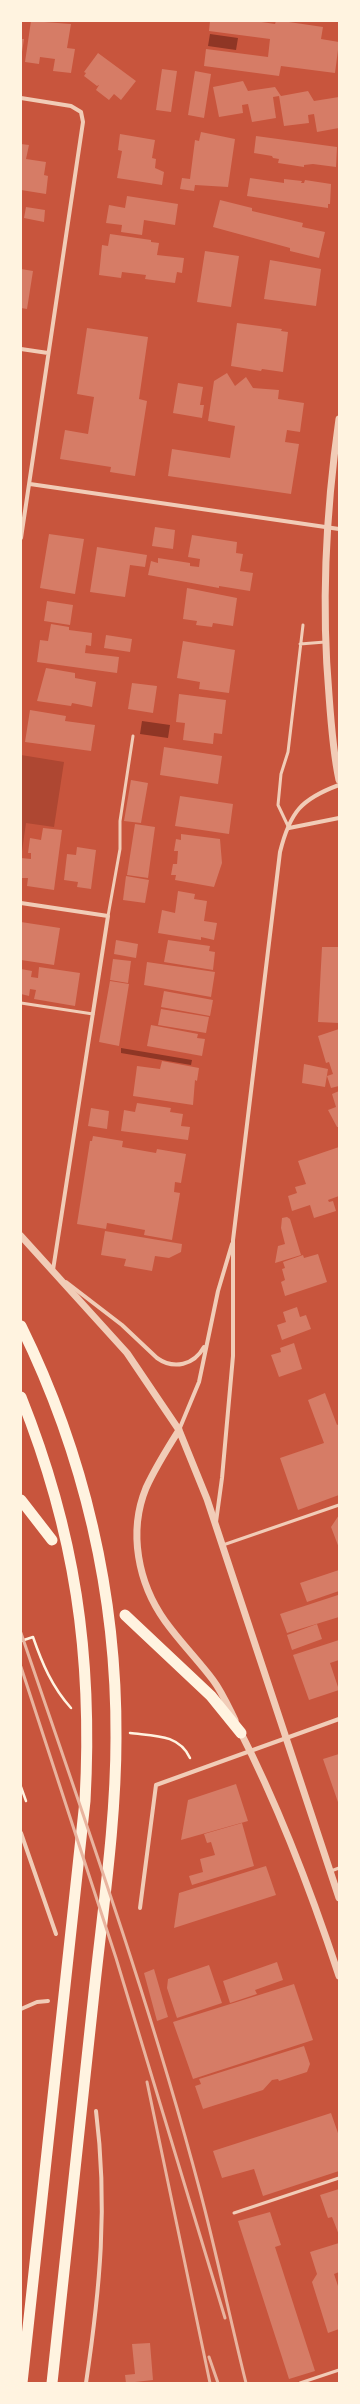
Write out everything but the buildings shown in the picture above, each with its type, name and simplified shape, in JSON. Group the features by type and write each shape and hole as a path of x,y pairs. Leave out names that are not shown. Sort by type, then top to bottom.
{"highway":[{"path":"21,1326 65,1426 96,1537 112,1638 116,1739 113,1804 52,2383"},
{"path":"21,1397 37,1436 51,1479 78,1596 85,1652 88,1708 85,1801 44,2194 22,2383"},
{"path":"21,1500 52,1540"},
{"path":"125,1615 211,1696 242,1733"}],"street":[{"path":"21,98 71,106 81,112 83,122 21,538"},
{"path":"21,349 48,353"},
{"path":"339,419 324,590 325,642 331,720 339,780"},
{"path":"30,484 339,529"},
{"path":"216,1524 222,1478 233,1356 233,1240 280,852 295,813 304,803 316,794 339,785"},
{"path":"289,828 339,818"},
{"path":"21,903 108,916 54,1272"},
{"path":"21,1236 127,1353 179,1430 216,1524 339,1898"},
{"path":"233,1240 205,1344 199,1382 179,1430 152,1476 142,1500 137,1539 139,1559 146,1584 157,1608 214,1681 242,1733 285,1826 315,1904 339,1976"},
{"path":"54,1272 104,1309 162,1362 171,1365 185,1364 197,1356 205,1344"},
{"path":"140,1908 156,1785 232,1759 250,1750 339,1718"},
{"path":"21,1833 56,1934"},
{"path":"21,2009 37,2002 48,2001"},
{"path":"86,2383 96,2316 103,2236 102,2168 96,2111"}],"lane":[{"path":"289,828 278,805 281,774 288,752 303,626"},
{"path":"300,644 325,642"},
{"path":"108,916 120,849 120,821 133,736"},
{"path":"21,1003 93,1014"},
{"path":"223,1545 339,1505"},
{"path":"330,1872 339,1868"},
{"path":"234,2212 339,2178"},
{"path":"300,2383 339,2370"}],"path":[{"path":"21,1641 33,1637"},
{"path":"130,1733 166,1738 177,1742 185,1749 190,1758"},
{"path":"21,1787 26,1801"}],"shaded area":[{"path":"210,34 238,38 236,50 208,46"},
{"path":"142,721 170,725 168,738 140,734"},
{"path":"21,755 64,762 54,827 26,823 21,858"},
{"path":"121,1048 192,1060 191,1065 121,1053"}],"railway":[{"path":"21,1633 92,1841 160,2050 200,2191 246,2383"},
{"path":"21,1667 116,1958 225,2318"},
{"path":"147,2082 210,2383"},
{"path":"209,2357 218,2383"}]}
